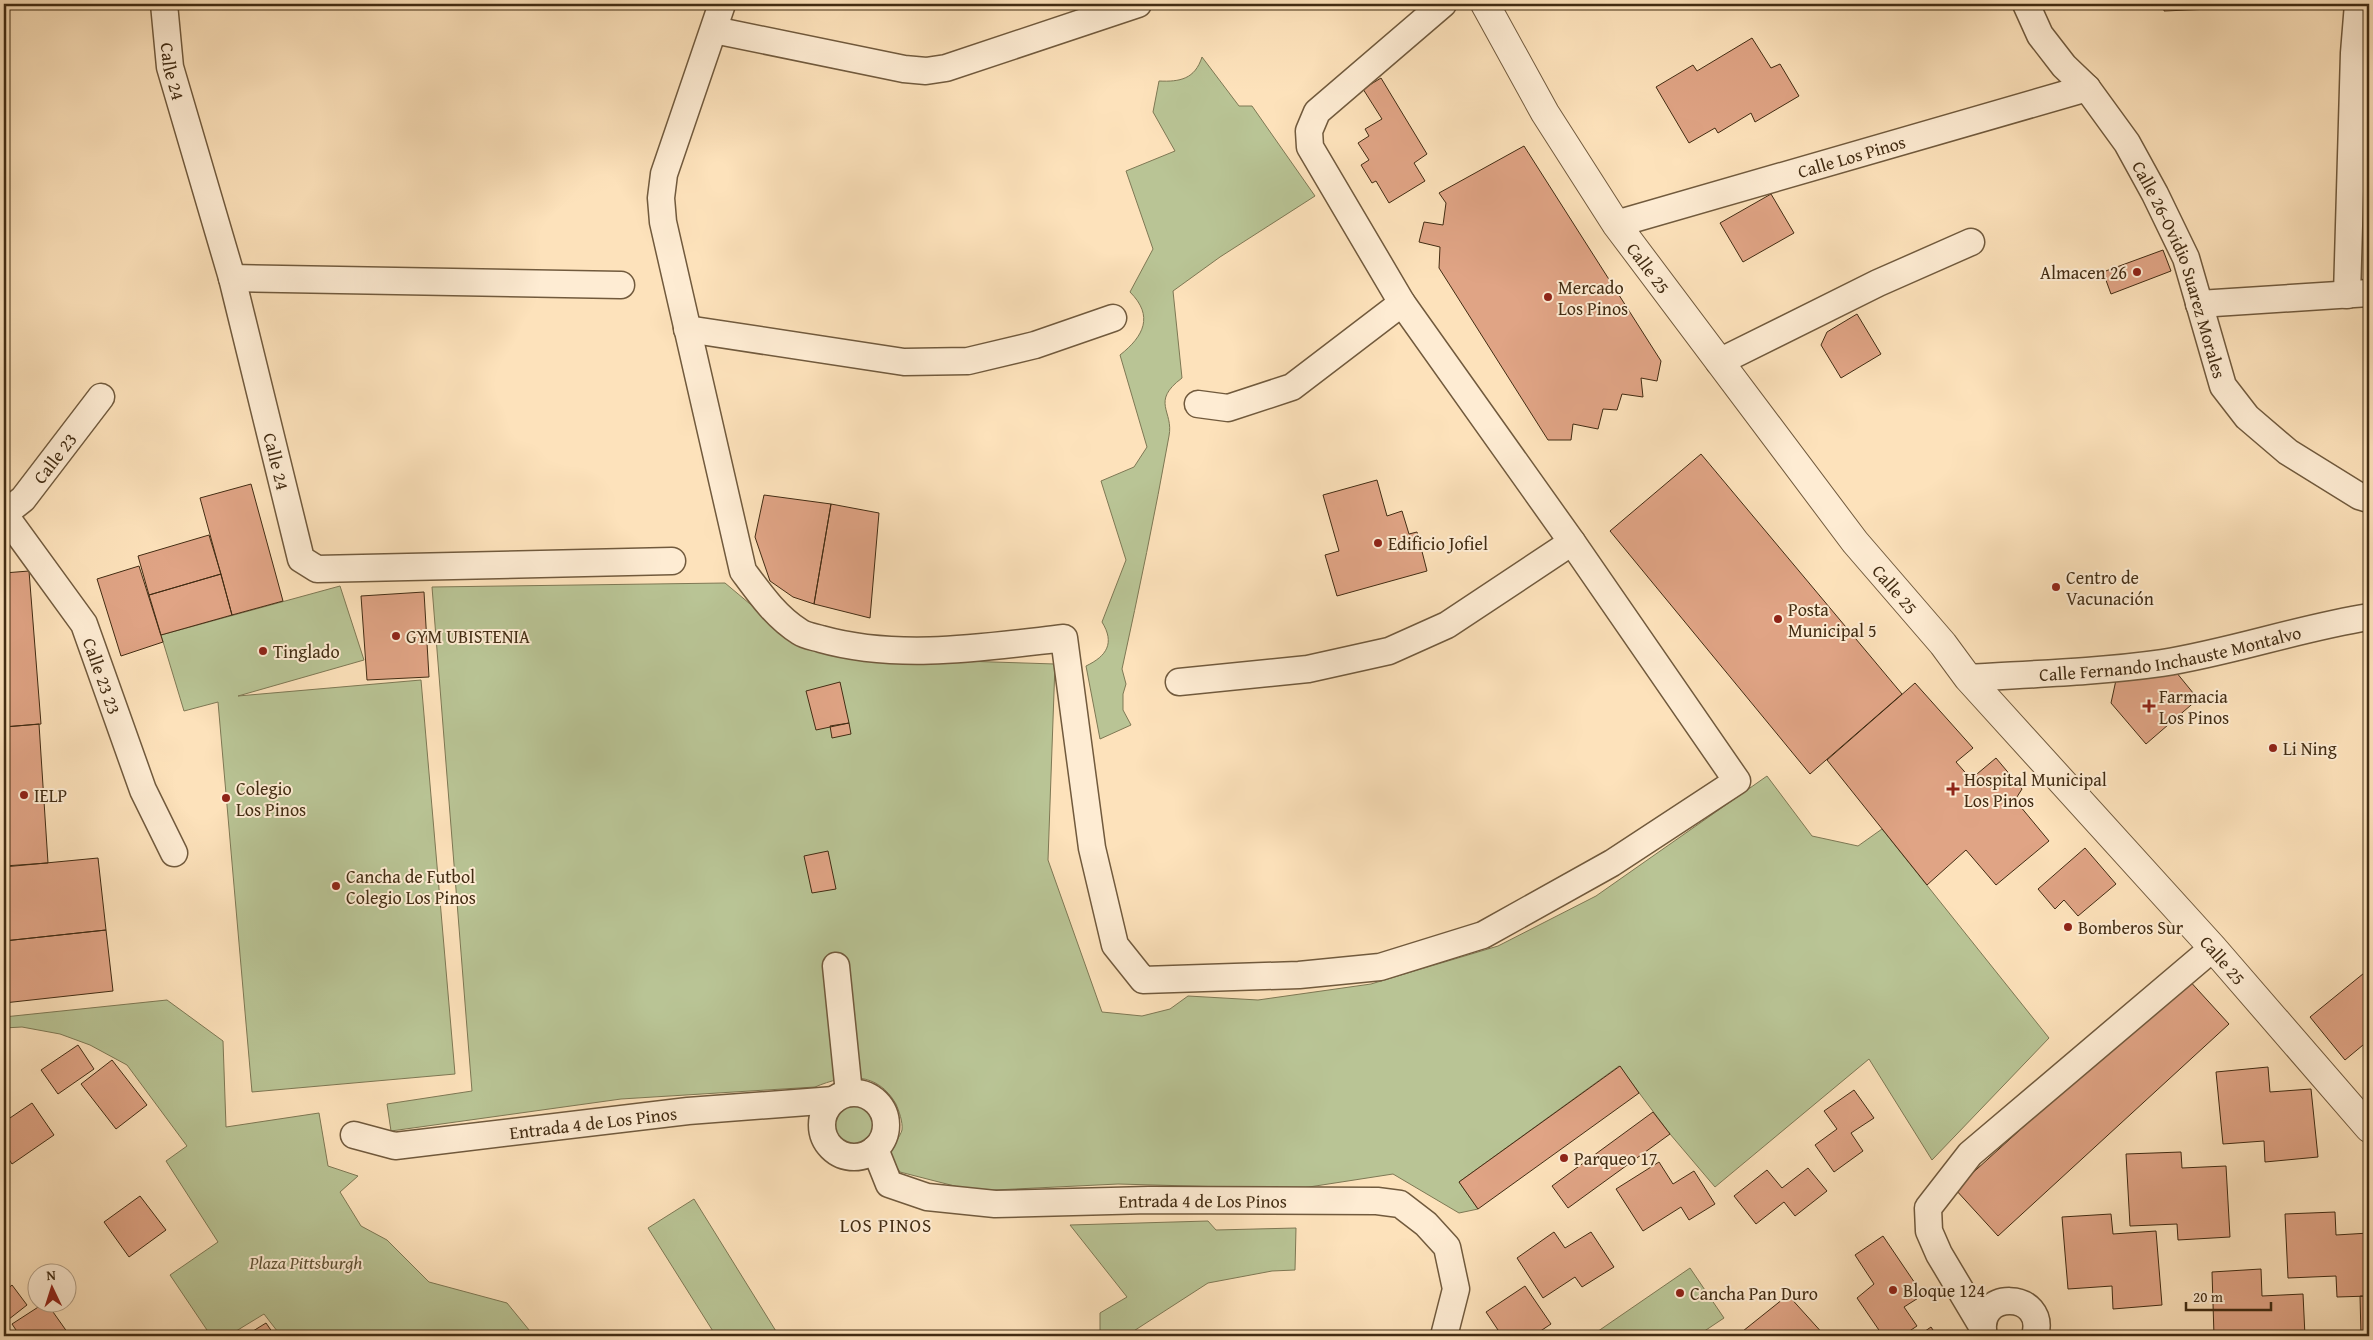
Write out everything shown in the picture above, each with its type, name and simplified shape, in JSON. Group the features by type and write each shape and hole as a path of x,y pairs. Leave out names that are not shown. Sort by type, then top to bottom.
{"street":[{"name":"Calle 24","path":"164,4 170,66 232,278 302,559 317,569 672,561"},
{"path":"1138,4 946,68 926,71 904,69 718,16 664,174 661,198 663,222 743,571 770,608 801,633 843,645 913,650 992,646 1064,638 1092,848 1115,945 1143,980 1300,975 1380,967 1482,935 1612,863 1737,781 1572,542 1402,304 1310,147 1309,132 1316,112 1444,4"},
{"name":"Calle 25","path":"1485,4 1545,113 1616,224 1855,542 1943,644 1968,678 2213,948 2369,1128"},
{"name":"Calle 26-Ovidio Suarez Morales","path":"2026,4 2040,35 2064,66 2087,88 2127,143 2155,194 2186,258 2223,386 2247,417 2288,452 2359,496 2369,499"},
{"path":"2199,304 2358,294 2354,63 2358,4"},
{"name":"Calle Los Pinos","path":"1616,224 2087,88"},
{"path":"1719,362 1878,283 1971,242"},
{"path":"232,278 621,285"},
{"path":"1198,404 1228,408 1292,387 1402,304"},
{"path":"687,329 904,362 968,361 1035,345 1113,318"},
{"name":"Calle 23","path":"4,514 23,499 101,397"},
{"name":"Calle 23 23","path":"4,514 84,624 143,790 174,853"},
{"path":"1179,682 1308,670 1389,651 1447,625 1572,542"},
{"name":"Calle Fernando Inchauste Montalvo","path":"1968,678 2075,672 2161,663 2219,652 2324,624 2369,617"},
{"path":"1983,1331 1938,1254 1929,1230 1928,1208 1970,1154 2213,948"},
{"path":"836,966 842,1096"},
{"path":"860,1093 869,1096 878,1102 884,1111 886,1132 875,1149 856,1157 841,1154 829,1145 824,1136 822,1122 827,1107 842,1096 860,1093"},
{"name":"Entrada 4 de Los Pinos","path":"354,1135 395,1146 688,1111 842,1096"},
{"name":"Entrada 4 de Los Pinos","path":"875,1149 889,1184 927,1197 995,1204 1149,1200 1377,1201 1400,1204 1426,1224 1447,1247 1456,1289 1444,1336"},
{"path":"1983,1331 1988,1310 1995,1304 2011,1300 2027,1306 2032,1313 2036,1321 2035,1336"}],"green space":[{"path":"1202,57 1239,106 1252,106 1315,196 1220,257 1173,291 1182,378 1172,386 1165,400 1170,427 1169,436 1122,669 1126,684 1123,694 1123,710 1131,725 1100,739 1086,666 1099,658 1107,648 1108,636 1102,622 1126,560 1101,481 1134,467 1147,447 1120,355 1135,341 1143,325 1142,309 1130,292 1153,249 1126,171 1175,151 1153,112 1159,81 1174,81 1186,78 1195,70"},
{"path":"725,583 768,619 962,661 1055,664 1048,860 1102,1012 1142,1016 1170,1009 1188,996 1258,1000 1371,984 1498,946 1596,896 1767,776 1812,836 1858,846 1882,829 2049,1038 1932,1160 1869,1059 1715,1187 1670,1134 1619,1066 1459,1182 1478,1209 1459,1213 1393,1174 1296,1189 1118,1184 974,1191 900,1172 888,1154 902,1130 896,1104 880,1086 860,1078 838,1080 815,1087 621,1099 391,1131 387,1104 472,1091 432,587"},
{"name":"Cancha de Futbol Colegio Los Pinos","path":"340,586 364,660 238,696 421,680 455,1074 252,1092 218,702 184,711 161,635"},
{"name":"Plaza Pittsburgh","path":"167,1000 223,1041 226,1127 319,1113 328,1166 358,1176 340,1192 361,1226 387,1240 429,1282 507,1303 534,1336 281,1336 264,1314 228,1336 211,1336 170,1275 218,1242 166,1161 187,1146 127,1065 90,1045 60,1034 22,1027 4,1028 4,1017"},
{"path":"849,1102 859,1102 871,1109 878,1121 878,1131 871,1143 859,1150 849,1150 841,1146 834,1139 830,1131 830,1121 834,1113 841,1106"},
{"path":"694,1199 779,1336 716,1336 648,1228"},
{"path":"1208,1221 1216,1230 1296,1228 1295,1270 1272,1271 1208,1283 1126,1336 1070,1336 1100,1333 1100,1313 1127,1297 1070,1225"},
{"name":"Cancha Pan Duro","path":"1690,1268 1724,1318 1697,1336 1591,1336"}],"building":[{"path":"2164,4 2332,4 2164,11"},
{"path":"1752,38 1771,68 1780,64 1799,96 1755,122 1751,113 1718,133 1715,128 1689,143 1656,87 1693,65 1697,71"},
{"path":"1381,78 1427,154 1414,163 1425,181 1389,203 1376,181 1372,183 1361,165 1369,160 1358,143 1369,136 1365,129 1382,119 1363,89"},
{"name":"Mercado Los Pinos","path":"1524,146 1661,361 1657,381 1641,378 1643,397 1622,394 1617,410 1603,409 1598,429 1573,424 1571,440 1548,440 1439,268 1440,247 1419,242 1424,222 1443,225 1446,203 1439,193"},
{"path":"1771,194 1794,233 1743,262 1720,223"},
{"name":"Almacen 26","path":"2163,250 2171,271 2111,294 2103,272"},
{"path":"1857,314 1881,354 1841,378 1821,345 1827,332"},
{"path":"1701,454 1902,694 1810,774 1610,531"},
{"name":"Edificio Jofiel","path":"1377,480 1387,516 1402,511 1409,534 1417,532 1427,571 1337,596 1325,555 1339,551 1323,495"},
{"path":"251,484 283,601 232,615 200,498"},
{"path":"764,495 831,504 814,604 793,597 770,581 755,537"},
{"path":"831,504 879,513 870,618 814,604"},
{"path":"209,535 221,574 149,595 138,556"},
{"path":"139,566 163,642 121,656 97,579"},
{"path":"29,571 41,724 4,727 4,573"},
{"path":"221,574 232,615 161,635 149,595"},
{"name":"GYM UBISTENIA","path":"424,592 429,677 367,680 361,596"},
{"path":"2176,672 2198,699 2146,744 2111,703 2116,680"},
{"path":"840,682 849,723 816,730 806,691"},
{"name":"Hospital Municipal Los Pinos","path":"1915,683 1973,748 1956,762 1971,779 1996,758 2022,789 2015,800 2049,841 1996,885 1966,850 1927,885 1827,760"},
{"path":"849,723 851,734 832,738 830,726"},
{"name":"IELP","path":"39,724 48,863 4,866 4,727"},
{"path":"2085,848 2116,884 2078,916 2064,900 2055,909 2038,889"},
{"path":"828,851 836,889 812,893 804,856"},
{"path":"98,858 106,930 4,941 4,867"},
{"path":"106,930 113,991 4,1003 4,941"},
{"path":"2369,969 2369,1040 2345,1060 2310,1017"},
{"path":"2187,978 2229,1024 1998,1236 1955,1189"},
{"path":"78,1045 94,1069 58,1094 41,1070"},
{"path":"112,1060 147,1105 116,1129 81,1084"},
{"path":"1620,1066 1639,1093 1478,1209 1459,1182"},
{"path":"2268,1067 2270,1092 2311,1089 2318,1157 2265,1162 2264,1141 2223,1144 2216,1072"},
{"path":"1854,1090 1874,1118 1851,1133 1863,1151 1834,1172 1815,1145 1837,1129 1824,1111"},
{"path":"32,1103 54,1135 12,1164 4,1152 4,1122"},
{"path":"1653,1112 1670,1134 1568,1208 1552,1186"},
{"path":"2181,1152 2182,1168 2226,1166 2230,1237 2178,1240 2177,1224 2130,1226 2126,1154"},
{"path":"1659,1162 1673,1184 1694,1171 1715,1204 1689,1220 1681,1207 1643,1231 1616,1189"},
{"path":"1808,1168 1827,1191 1795,1216 1784,1202 1756,1224 1734,1196 1767,1170 1782,1188"},
{"path":"140,1196 166,1230 129,1257 104,1222"},
{"path":"2335,1212 2336,1235 2369,1233 2369,1296 2337,1297 2336,1276 2288,1278 2285,1214"},
{"path":"2111,1214 2113,1234 2156,1231 2162,1305 2113,1309 2112,1286 2068,1289 2062,1217"},
{"path":"1554,1232 1565,1248 1591,1232 1614,1267 1582,1287 1575,1277 1543,1298 1517,1258"},
{"name":"Bloque 124","path":"1883,1236 1923,1295 1904,1307 1917,1326 1902,1336 1883,1336 1857,1298 1874,1284 1855,1255"},
{"path":"2261,1269 2262,1296 2303,1294 2305,1336 2214,1336 2212,1272"},
{"path":"12,1285 27,1305 4,1323 4,1292"},
{"path":"1525,1286 1551,1324 1533,1336 1489,1336 1498,1330 1486,1312"},
{"path":"1788,1295 1825,1336 1738,1335"},
{"path":"2360,1296 2369,1296 2369,1336 2361,1336"},
{"path":"31,1312 53,1312 70,1336 20,1336 12,1324"},
{"path":"266,1323 275,1336 245,1336"},
{"path":"1931,1327 1937,1336 1918,1336"}],"place":[{"name":"Almacen 26","path":"2137,272"},
{"name":"Mercado Los Pinos","path":"1548,297"},
{"name":"Edificio Jofiel","path":"1378,543"},
{"name":"Centro de Vacunación","path":"2056,587"},
{"name":"Posta Municipal 5","path":"1778,619"},
{"name":"GYM UBISTENIA","path":"396,636"},
{"name":"Tinglado","path":"263,651"},
{"name":"Farmacia Los Pinos","path":"2149,706"},
{"name":"Li Ning","path":"2273,748"},
{"name":"Hospital Municipal Los Pinos","path":"1953,789"},
{"name":"IELP","path":"24,795"},
{"name":"Colegio Los Pinos","path":"226,798"},
{"name":"Cancha de Futbol Colegio Los Pinos","path":"336,886"},
{"name":"Bomberos Sur","path":"2068,927"},
{"name":"Parqueo 17","path":"1564,1158"},
{"name":"Bloque 124","path":"1893,1290"},
{"name":"Cancha Pan Duro","path":"1680,1293"}],"district":[{"name":"LOS PINOS","path":"886,1225"}]}
